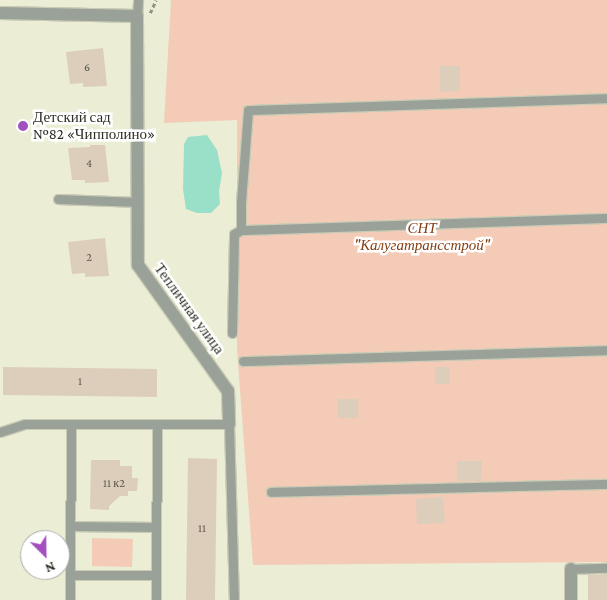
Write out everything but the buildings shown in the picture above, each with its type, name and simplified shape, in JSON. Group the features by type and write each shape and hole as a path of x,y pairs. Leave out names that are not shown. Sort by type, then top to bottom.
{"street":[{"path":"0,13 137,16"},
{"name":"Тепличная улица","path":"137,16 138,265 228,391 229,424"},
{"path":"571,569 571,600"}],"lane":[{"path":"137,16 138,0"},
{"path":"241,230 241,202 248,110 607,98"},
{"path":"58,199 138,202"},
{"path":"232,333 234,234 241,230 607,218"},
{"path":"243,361 607,350"},
{"path":"0,432 25,424 229,424 234,600"},
{"path":"70,530 71,424"},
{"path":"156,424 156,600"},
{"path":"271,492 607,484"},
{"path":"70,526 156,527"},
{"path":"571,569 607,568"},
{"path":"70,575 156,575"},
{"path":"70,580 70,600"}],"green space":[{"name":"СНТ \"Калугатрансстрой\"","path":"171,0 607,0 607,562 253,565 237,349 237,120 164,123"},
{"path":"92,538 133,539 132,567 92,566"}],"shaded area":[{"path":"207,135 217,150 222,173 219,191 220,204 211,213 197,213 186,209 183,189 184,144 188,137"}],"place":[{"name":"Детский сад №82 «Чипполино»","path":"23,126"}]}
